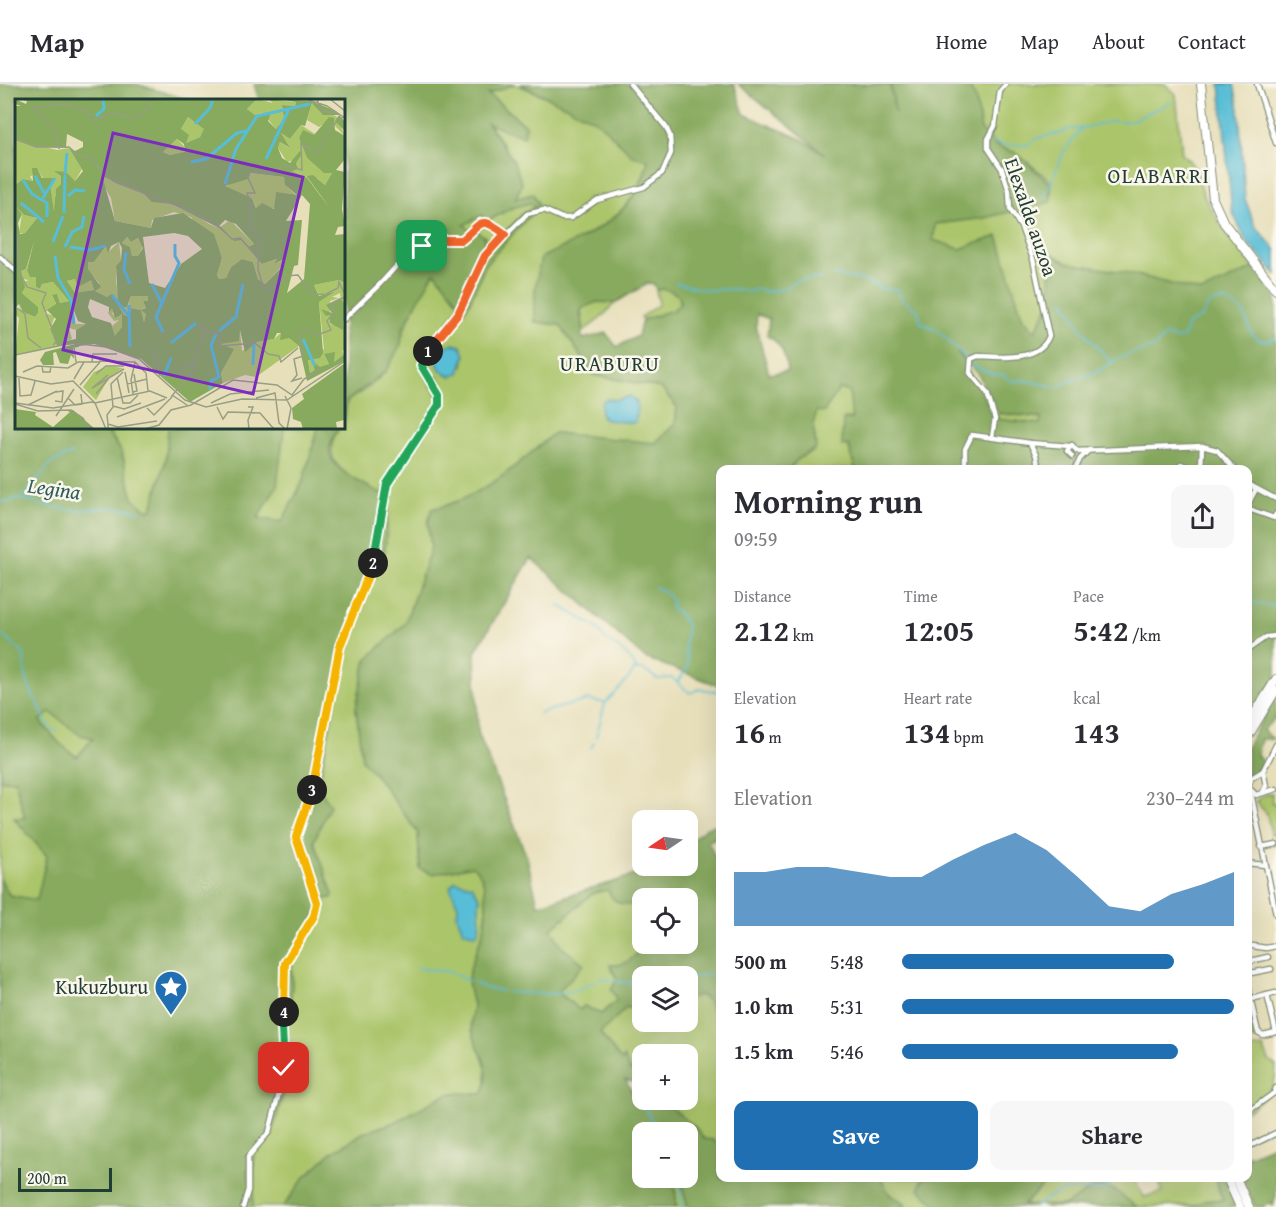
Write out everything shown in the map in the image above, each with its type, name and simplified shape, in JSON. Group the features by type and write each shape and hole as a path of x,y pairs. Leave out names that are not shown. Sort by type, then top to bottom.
{"highway":[{"path":"1202,84 1217,200 1236,232 1276,284"},
{"path":"1202,84 1213,200 1224,223 1276,290"},
{"path":"1252,717 1276,679"},
{"path":"1252,730 1276,690"},
{"path":"1229,1182 1240,1207"},
{"path":"1238,1182 1249,1207"}],"street":[{"path":"243,1207 248,1190 248,1157 268,1132 283,1078 285,1059 282,1023 285,1005 285,963 316,909 316,896 296,837 311,793 340,646 375,559 387,484 439,405 439,395 422,369 422,360 458,314 485,256 505,234 534,211 544,210 564,219 572,218 597,200 638,189 662,173 671,153 668,131 630,84"},
{"name":"Elexalde auzoa","path":"992,437 995,419 985,388 970,373 971,359 978,356 1031,354 1045,344 1049,336 1033,259 1020,226 1010,209 1009,191 1002,169 988,148 988,140 995,126 1000,91 1006,84"},
{"path":"1257,84 1276,143"},
{"path":"345,318 414,247 442,240 462,240 474,226 483,222 491,223 505,234"},
{"path":"0,257 15,270"},
{"path":"965,465 965,449 972,435 1030,444 1075,446 1075,465"},
{"path":"1030,444 1038,465"},
{"path":"1070,446 1067,451 1075,453 1089,450 1202,446 1217,450 1230,465"},
{"path":"1200,465 1202,446"},
{"path":"1077,465 1089,450"},
{"path":"1075,453 1080,459"},
{"path":"1252,487 1276,498"},
{"path":"1252,497 1256,489"},
{"path":"1252,510 1275,517"},
{"path":"1252,647 1266,637 1276,636"},
{"path":"1252,779 1263,771 1276,745"},
{"path":"1263,771 1264,781"},
{"path":"1252,780 1264,781 1276,788"},
{"path":"1264,781 1253,792 1253,804 1265,865 1274,892 1276,914"},
{"path":"1253,792 1276,788"},
{"path":"1261,847 1276,844"},
{"path":"1252,864 1265,865"},
{"path":"1268,875 1276,873"},
{"path":"1252,946 1266,948 1276,946"},
{"path":"1252,961 1268,957"},
{"path":"1252,974 1271,969"},
{"path":"1252,999 1276,993"},
{"path":"1252,1004 1258,1032 1263,1035 1276,1032 1267,995"},
{"path":"1252,1109 1275,1092"},
{"path":"1252,1145 1276,1133"}],"green space":[{"path":"0,84 137,84 186,99 15,99 15,429 106,429 121,451 133,499 148,510 152,509 166,459 168,429 284,429 277,486 258,518 282,522 303,481 318,429 338,429 330,447 333,461 345,473 383,494 389,476 440,400 422,367 422,357 460,304 436,273 433,274 403,328 401,344 386,371 347,401 345,412 345,99 259,99 254,84 515,84 488,94 526,126 524,137 487,123 513,160 522,184 515,199 533,194 539,205 486,264 469,303 432,350 428,364 447,391 442,405 390,489 385,551 345,650 318,787 330,805 314,841 333,894 332,898 324,899 292,965 292,988 287,1026 289,1073 271,1137 254,1154 253,1207 0,1207 0,878 9,895 37,900 47,856 14,818 25,818 15,780 0,780","holes":["530,203 535,206 523,214 485,253 485,237 475,230 472,232 464,225 482,215 486,222 511,208","50,712 80,735 93,738 77,757 60,744 40,721"]},
{"path":"515,84 578,110 597,121 633,155 648,160 642,180 633,196 608,222 541,258 535,322 560,325 594,375 661,388 677,407 675,424 655,443 554,433 512,468 482,489 450,504 432,509 428,523 431,548 405,624 366,660 356,708 362,760 418,833 420,869 432,874 473,866 482,878 486,918 468,983 473,1006 471,1024 485,1066 486,1083 482,1094 452,1093 395,1122 363,1133 331,1153 305,1177 283,1207 253,1207 254,1154 271,1137 289,1073 287,1026 292,988 292,965 324,898 332,897 314,841 329,805 318,788 345,650 387,512 390,489 442,405 446,391 428,363 432,350 469,304 486,264 539,205 533,194 515,200 522,184 513,160 487,121 526,126 488,93","holes":["453,344 465,355 463,366 439,354","630,396 637,416 623,422 601,416 611,399"]},
{"path":"520,84 734,84 744,114 801,139 825,154 738,84 890,84 895,113 891,84 968,84 976,99 981,130 997,146 1016,153 1051,184 1051,202 984,218 935,224 933,240 960,249 998,236 1022,317 1035,331 1049,301 1051,283 1046,251 1068,263 1129,273 1202,292 1254,268 1276,296 1276,679 1252,719 1252,465 854,465 849,445 842,446 843,419 852,419 849,391 839,389 824,412 817,411 813,424 816,448 799,458 793,465 716,465 716,685 645,658 531,558 475,652 478,732 527,858 538,905 632,876 698,876 698,835 708,827 716,825 716,838 708,841 716,859 716,1012 712,1011 708,1000 698,996 698,966 632,966 632,1009 627,1007 600,1033 622,1061 624,1057 632,1072 632,1082 625,1080 632,1092 632,1110 674,1110 689,1122 632,1122 632,1188 675,1188 676,1207 283,1207 305,1177 331,1153 363,1133 395,1122 452,1093 482,1094 486,1083 485,1066 471,1024 473,1006 468,983 486,918 482,878 472,866 432,874 420,869 418,833 362,760 356,708 366,660 405,624 431,548 428,523 432,509 450,504 482,489 498,479 554,433 655,443 675,424 677,407 661,388 594,375 560,325 535,322 535,288 541,258 593,232 622,210 633,197 642,180 648,160 633,156 597,121","holes":["648,283 654,284 656,290 669,290 680,297 680,304 673,310 642,320 638,336 617,347 606,333 583,339 581,334 584,331 580,313 582,308 597,302 615,303","757,314 769,319 767,336 782,350 787,371 769,374 756,327","957,351 979,376 998,413 1041,418 1040,424 997,419"]},
{"path":"968,84 1165,84 1176,94 1182,154 1194,166 1207,202 1217,219 1254,268 1202,292 1129,273 1068,263 1047,251 1050,300 1035,331 1022,317 998,236 960,249 933,240 935,224 984,218 1051,202 1051,181 1016,153 997,146 981,132 976,100"},
{"path":"530,202 535,206 523,214 484,254 472,233 464,225 482,215 486,222 511,208"},
{"path":"436,272 460,304 450,323 422,356 440,400 383,495 341,469 335,462 332,452 333,441 339,429 345,429 347,401 374,383 387,369 414,305"},
{"path":"665,288 680,296 680,304 673,310 642,320 641,317 659,304 656,290"},
{"path":"604,301 615,303 584,331 581,310 589,304"},
{"path":"838,389 849,390 853,413 844,433 843,445 848,445 854,465 793,465 799,458 813,452 815,448 813,424 822,405"},
{"path":"998,413 1041,418 1040,424 997,419"},
{"path":"106,429 168,429 166,459 152,509 143,508 132,498 123,456"},
{"path":"284,429 318,429 303,481 282,522 258,518 281,454"},
{"path":"1276,696 1276,717 1263,730 1273,739 1261,739 1257,755 1263,762 1257,772 1252,774 1252,737"},
{"path":"50,712 94,738 77,757 60,744 40,721"},
{"path":"0,780 15,780 25,818 15,819 47,856 37,901 9,895 0,878"},
{"path":"1272,793 1272,803 1276,803 1276,834 1271,834 1267,815 1256,801"},
{"path":"608,890 632,901 632,954 639,954 618,966 617,1000 601,1014 584,1006 580,1010 558,992 583,964 563,948 551,929 590,895"},
{"path":"698,994 708,1000 712,1011 716,1012 716,1144 704,1139 698,1131 698,1122 689,1122 674,1110 698,1110 698,1044 632,1044 632,1070 629,1069 600,1033 627,1007 632,1009 632,1032 698,1032"},
{"path":"1252,1022 1256,1039 1252,1040"},
{"path":"1263,1047 1269,1061 1276,1066 1272,1088 1252,1107 1252,1049"},
{"path":"698,1131 704,1139 716,1143 716,1182 882,1182 890,1195 905,1203 904,1207 688,1207 682,1188 698,1188"},
{"path":"1276,1144 1276,1196 1273,1206 1270,1203 1264,1207 1255,1207 1244,1182 1252,1182 1252,1154"},
{"path":"882,1182 921,1182 939,1207 904,1207 905,1203 890,1195"},
{"path":"922,1182 1047,1182 1023,1205 1035,1207 939,1207 919,1189"},
{"path":"1047,1182 1135,1182 1144,1197 1162,1192 1160,1182 1216,1182 1223,1200 1207,1200 1193,1206 1137,1207 1105,1186 1097,1187 1066,1205 1023,1205"},
{"path":"1216,1182 1231,1182 1235,1207 1179,1207 1193,1206 1207,1200 1223,1200"},
{"path":"1105,1186 1116,1191 1137,1207 1042,1207 1066,1205 1092,1188"},
{"path":"675,1188 682,1188 688,1207 676,1207"}],"water":[{"path":"1220,84 1234,84 1239,109 1245,199 1255,226 1276,250 1276,274 1246,241 1232,211"},
{"path":"448,345 461,346 465,355 459,373 451,377 440,370 436,359"},
{"path":"630,396 637,403 634,423 607,420 601,416 601,403 606,399 616,400"},
{"path":"455,881 472,885 480,898 479,926 476,935 463,931 457,916 458,906 450,887"}],"waterway":[{"path":"1119,122 1131,121 1171,102"},
{"path":"992,142 1004,145 1028,145 1038,138 1064,132 1067,129 1079,129 1116,121"},
{"path":"1044,199 1064,151 1081,129"},
{"path":"834,275 867,281 882,289 897,289 901,298 918,311 921,323 936,329 968,360"},
{"path":"676,283 706,290 738,289 748,292 758,289 766,292 785,288 798,280 821,278"},
{"path":"1064,300 1083,331 1112,363"},
{"path":"971,365 995,375 1002,374 1011,381 1022,380 1057,387 1099,371 1118,358 1155,347 1166,335 1176,339 1183,338 1188,324 1201,318 1209,304 1223,300 1234,305 1243,313 1256,338 1261,340 1276,338"},
{"path":"22,499 51,463 72,454"},
{"name":"Legina","path":"0,501 9,502 16,498 65,509 118,508 140,512"},
{"path":"655,587 665,592 672,600 671,609 677,611 687,625 685,645 688,667 678,682"},
{"path":"1252,602 1276,607"},
{"path":"558,605 596,627 604,638 626,654 637,669"},
{"path":"0,633 24,654 25,674 34,698 47,723 57,732"},
{"path":"539,713 588,700 605,703 625,683 634,670 650,673 657,679 672,678 690,693 700,689 716,691"},
{"path":"596,737 605,704"},
{"path":"591,748 594,742"},
{"path":"416,968 450,972 469,981"},
{"path":"698,976 716,974"},
{"path":"599,978 632,982"},
{"path":"508,992 553,994 575,990 595,981"},
{"path":"475,983 485,988 503,991"},
{"path":"646,1110 653,1122"},
{"path":"1252,1136 1276,1128"},
{"path":"1035,1207 1061,1192 1095,1190 1110,1186 1112,1182"},
{"path":"680,1188 683,1207"}],"place":[{"name":"Kukuzburu","path":"171,1016"}],"district":[{"name":"OLABARRI","path":"1159,176"},
{"name":"URABURU","path":"610,364"}],"route":[{"path":"284,1068 282,1018 286,997 284,971 287,959 314,916 317,903 296,837 309,802 340,646 375,559 387,484 439,405 439,395 422,369 423,357 458,314 485,256 505,234 491,223 483,222 474,226 462,240 442,240 422,246"}]}
